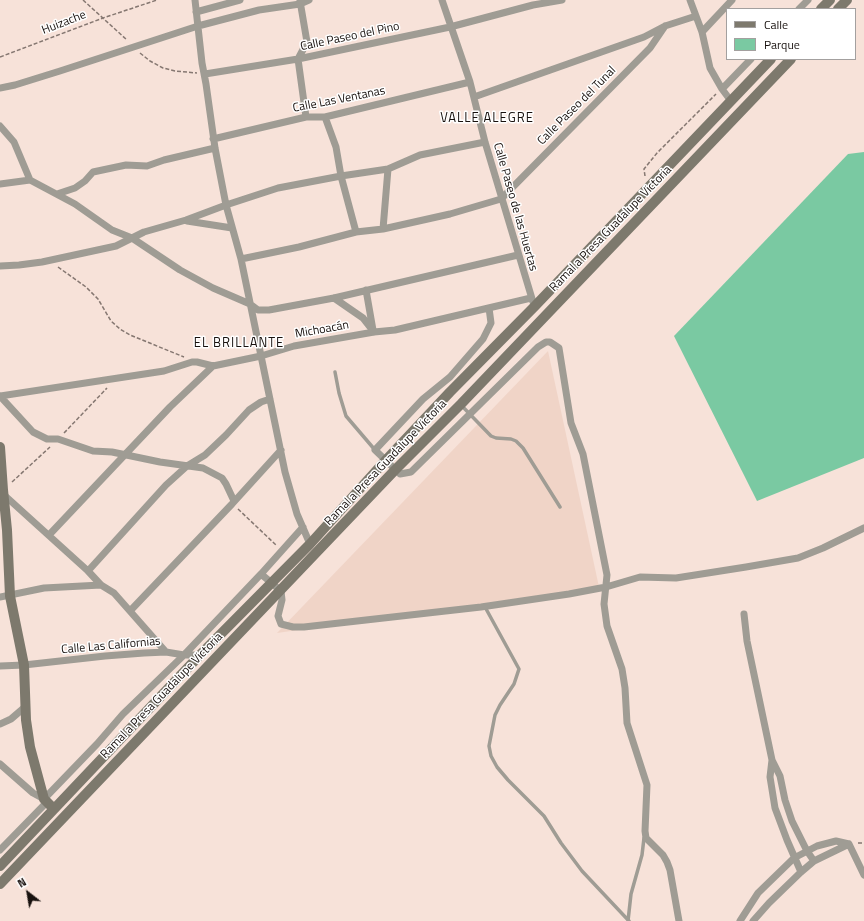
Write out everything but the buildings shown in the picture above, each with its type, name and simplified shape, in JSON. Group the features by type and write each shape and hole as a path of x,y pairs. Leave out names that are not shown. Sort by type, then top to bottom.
{"main road":[{"path":"822,8 830,0"},
{"name":"Ramal a Presa Guadalupe Victoria","path":"0,866 200,655 310,544 533,302 652,183 770,60"},
{"name":"Ramal a Presa Guadalupe Victoria","path":"0,884 395,470 461,404 790,60"},
{"path":"0,452 3,494 5,597 24,665 25,707 30,747 45,800 54,809"}],"street":[{"path":"195,0 202,63 205,74 213,138 226,205 241,259 290,492 310,544"},
{"path":"196,12 240,0"},
{"path":"0,88 15,85 198,26 260,10 309,0"},
{"name":"Calle Paseo de las Huertas","path":"442,0 470,82 484,142 533,302"},
{"name":"Calle Paseo del Pino","path":"205,74 298,59 450,27 562,0"},
{"path":"690,0 702,32 710,68 731,101"},
{"path":"702,32 732,0"},
{"path":"800,8 808,0"},
{"path":"300,2 307,42 298,59 306,117"},
{"path":"474,97 644,37 665,26 696,16"},
{"name":"Calle Paseo del Tunal","path":"502,199 650,48 665,26"},
{"path":"722,89 750,60"},
{"name":"Calle Las Ventanas","path":"213,138 306,117 325,117 470,82"},
{"path":"325,117 336,147 340,176 356,232"},
{"path":"0,126 14,142 30,180"},
{"path":"0,266 19,265 49,260 116,246 144,232 186,220 278,188 340,176 388,169 420,155 484,142"},
{"path":"57,194 75,188 85,181 92,172 126,165 147,166 164,160 215,148"},
{"path":"382,229 388,169"},
{"path":"0,184 30,180 75,204 112,230 132,238 180,270 213,288 250,304 258,310 269,310 334,298 518,255"},
{"path":"241,259 299,247 356,232 382,229 450,214 502,199"},
{"path":"186,220 232,228"},
{"path":"366,290 374,332"},
{"path":"334,298 363,318 374,332"},
{"name":"Michoacán","path":"0,396 164,371 192,362 213,366 261,356 294,346 394,330 489,308 533,302"},
{"path":"489,308 491,323 483,339 450,377 423,399 375,450 400,474 411,472 538,347 546,342 550,342 559,348 571,423 583,454 607,575 604,604 607,626 622,670 625,688 627,723 646,785 646,838 664,855 667,862 670,870 679,921"},
{"path":"49,535 170,407 213,366"},
{"path":"0,396 33,432 47,439 58,439 93,451 112,452 160,462 203,468 222,478 233,502"},
{"path":"88,571 166,485 187,466 205,455 249,410 261,402 270,399"},
{"path":"130,611 281,450"},
{"path":"3,494 102,585 114,593 166,652"},
{"path":"0,850 123,714 184,655 261,574 303,527"},
{"path":"261,574 281,591 282,595 279,620 281,624 293,627 485,606 569,594 606,587 640,577 676,578 798,558 864,528"},
{"path":"5,597 44,588 102,585"},
{"path":"744,614 747,641 772,760 780,776 785,800 792,821 807,851 814,861"},
{"name":"Calle Las Californias","path":"0,666 166,652 184,655 200,655"},
{"path":"0,724 11,719 25,707"},
{"path":"772,760 770,777 775,808 794,858 801,872"},
{"path":"0,764 33,793 45,800"},
{"path":"740,921 758,893 794,858 827,842 836,841 849,844"},
{"path":"753,921 769,903 814,861 849,844"},
{"path":"849,844 864,875"}],"lane":[{"path":"336,372 340,399 346,416 375,450"},
{"path":"461,404 491,436 496,438 511,439 516,441 523,448 560,507"},
{"path":"485,606 519,669 514,684 495,715 489,746 491,756 497,767 508,780 544,816 561,843 582,871 628,921"},
{"path":"628,921 631,894 642,855 645,831"}],"path":[{"path":"83,0 150,61 162,68 205,74"},
{"name":"Huizache","path":"0,57 103,18 157,0"},
{"path":"652,183 645,177 644,169 722,89"},
{"path":"49,260 86,287 98,299 111,321 130,335 197,362"},
{"path":"233,502 282,551"}],"shaded area":[{"path":"548,351 599,587 277,633"}],"green space":[{"path":"864,152 864,458 757,501 674,336 848,154"}],"district":[{"name":"VALLE ALEGRE","path":"487,119"},
{"name":"EL BRILLANTE","path":"239,344"}]}
